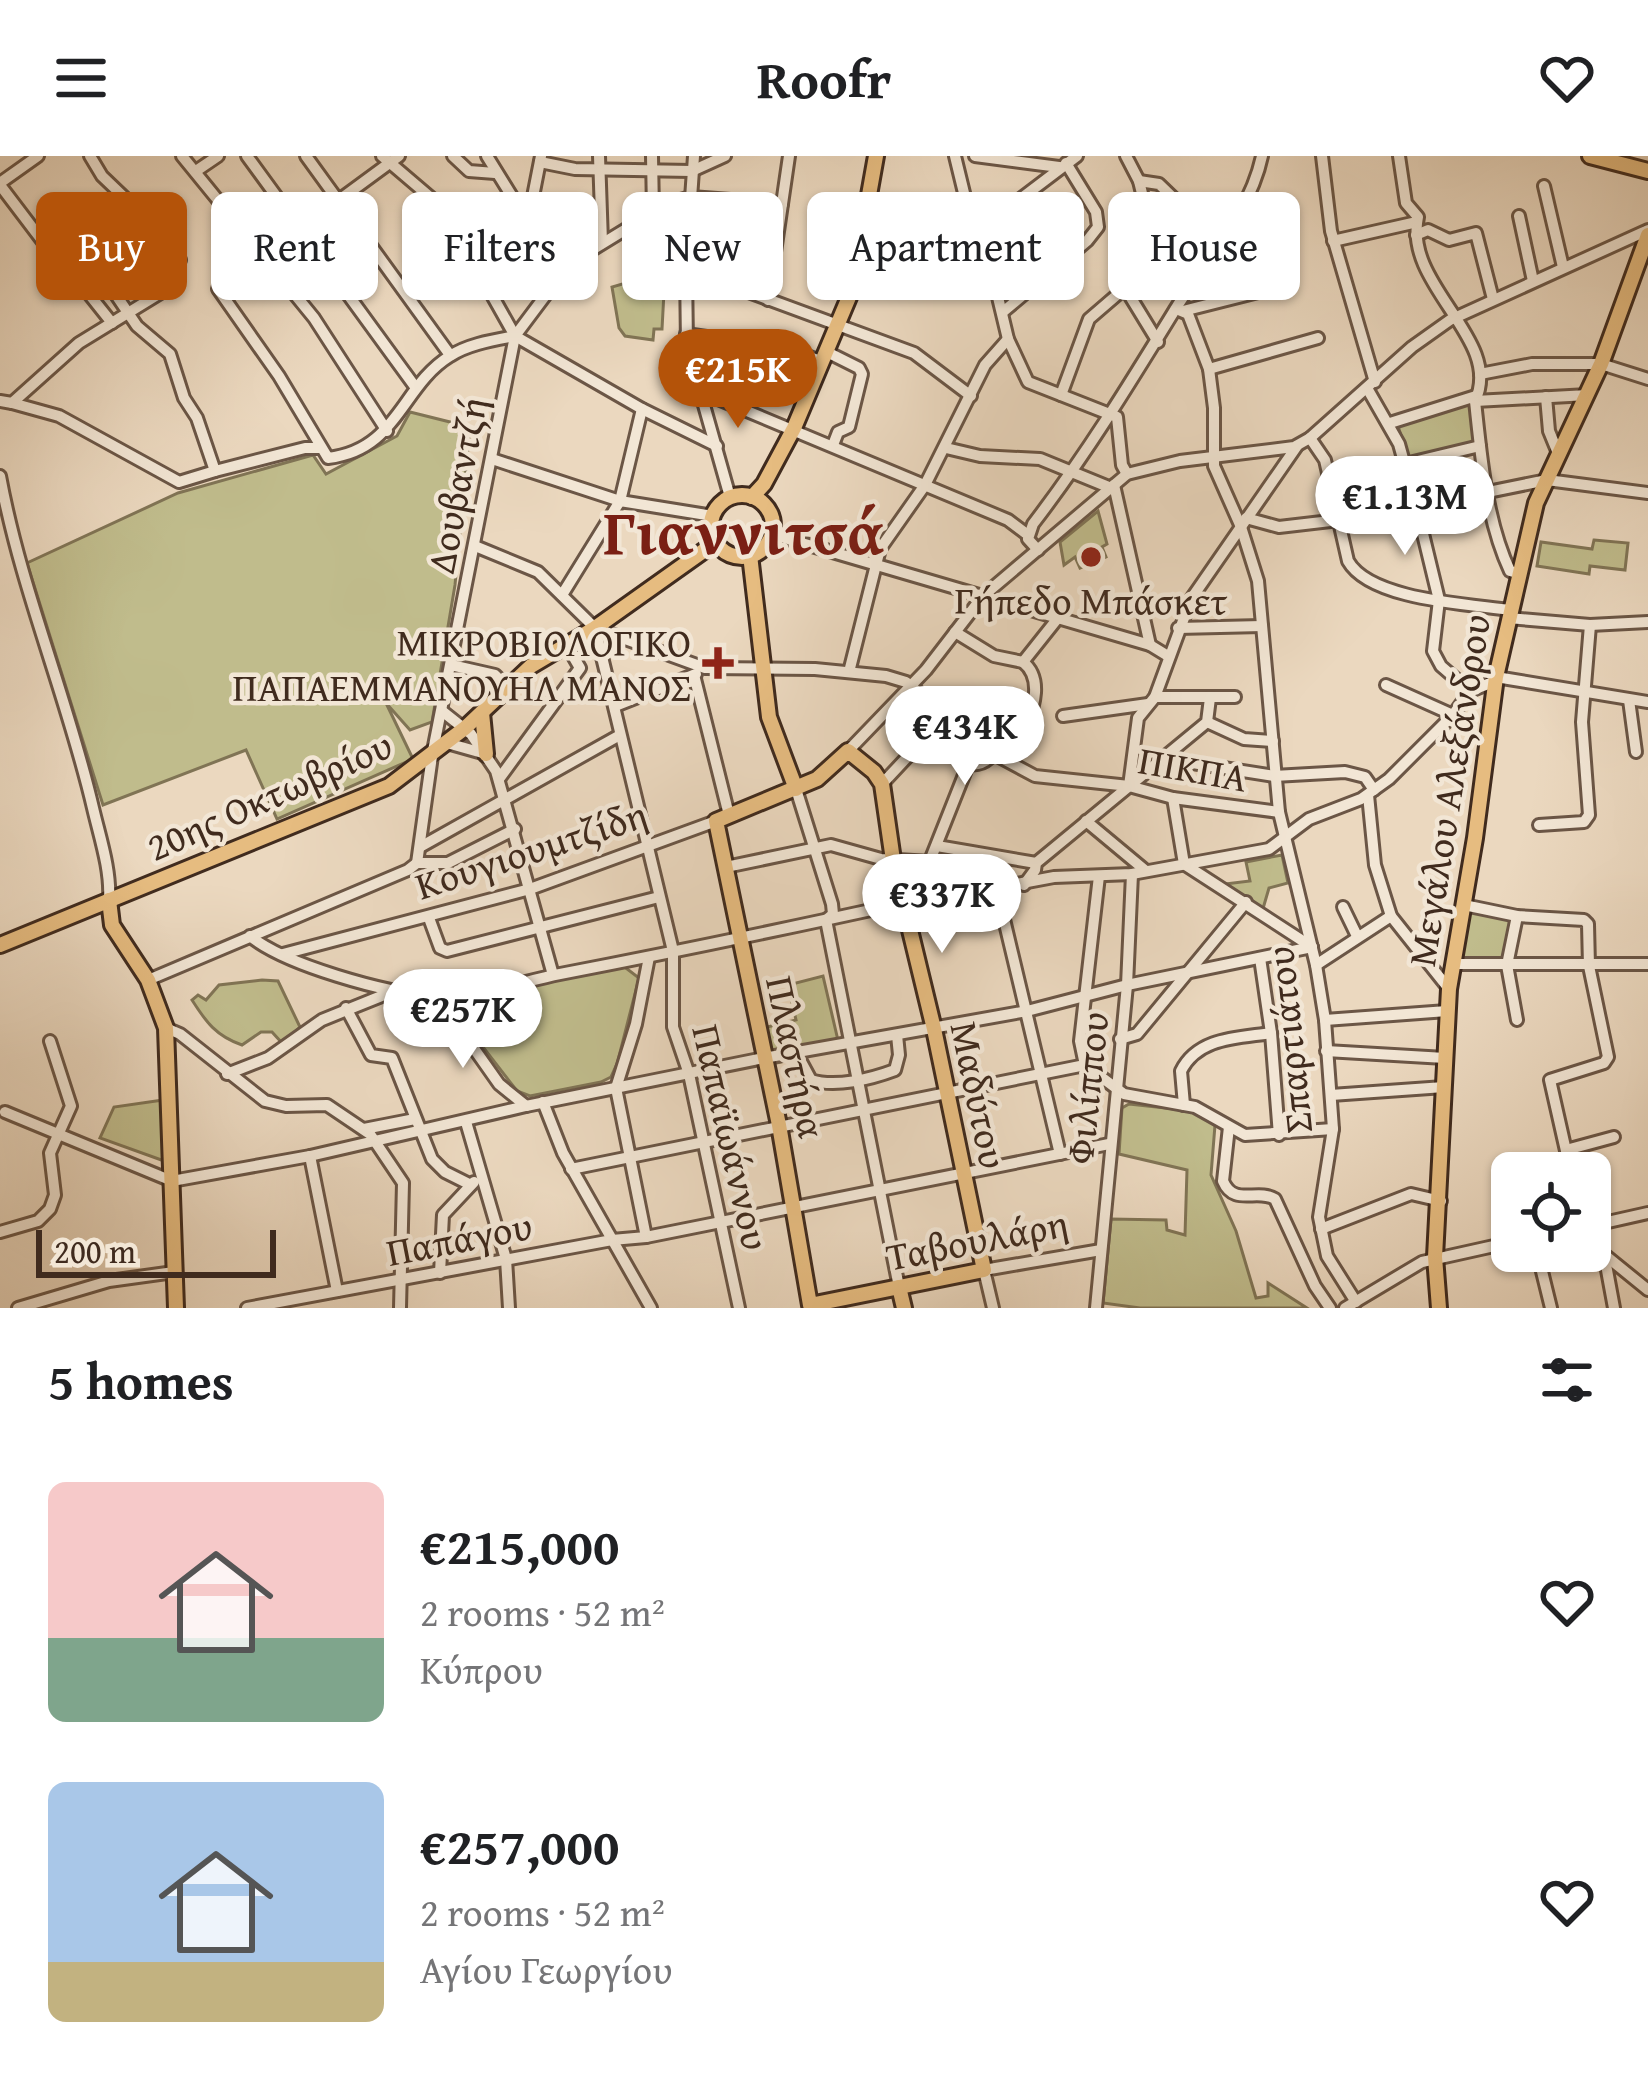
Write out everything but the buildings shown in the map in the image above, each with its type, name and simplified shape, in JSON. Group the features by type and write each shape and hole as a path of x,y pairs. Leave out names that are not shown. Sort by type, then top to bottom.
{"main road":[{"path":"870,192 876,156"},
{"path":"1597,157 1639,164"},
{"name":"Μεγάλου Αλεξάνδρου","path":"1439,1308 1436,1257 1449,989 1496,677 1536,502 1601,364 1644,238"},
{"path":"752,497 794,428 848,300"},
{"path":"730,497 752,497 768,509 771,534 763,548 750,555 734,555 716,542 712,516 730,497"},
{"name":"20ης Οκτωβρίου","path":"0,945 371,794 432,756 531,665 595,628 716,542"},
{"path":"750,555 769,717 796,789"},
{"path":"482,713 486,754"},
{"path":"848,751 882,784"},
{"name":"Κουγιουμτζίδη","path":"723,818 824,774 848,751"},
{"name":"Μαδύτου","path":"882,784 893,860 910,903 984,1270"},
{"name":"Πλαστήρα","path":"723,818 738,938 779,1125 811,1306"},
{"path":"109,900 112,925 148,980 166,1028 176,1308"},
{"name":"Ταβουλάρη","path":"811,1306 984,1270"},
{"path":"899,1287 904,1308"}],"street":[{"path":"36,231 0,184 38,156"},
{"path":"90,156 98,172 119,192"},
{"path":"182,156 213,192"},
{"path":"196,171 218,156"},
{"path":"247,156 274,192"},
{"path":"307,156 333,192"},
{"path":"453,156 470,171 494,173"},
{"path":"487,156 509,192"},
{"path":"652,156 653,192"},
{"path":"691,192 694,156"},
{"path":"534,192 541,159 692,171 725,156"},
{"path":"783,197 789,156"},
{"path":"955,156 964,192"},
{"path":"976,156 1069,160"},
{"path":"1126,156 1142,192"},
{"path":"1250,192 1262,156"},
{"path":"1322,156 1334,241 1371,385 1405,464 1439,600 1433,651 1470,691"},
{"path":"1399,156 1402,184 1429,277 1475,352 1481,390 1476,399 1480,446 1488,493 1499,544 1510,571 1517,573"},
{"path":"350,192 390,158 443,208 515,336 717,446"},
{"path":"1029,192 1069,160"},
{"path":"1069,160 1099,222 1084,242"},
{"path":"599,163 602,242"},
{"path":"1139,181 1159,184 1167,192"},
{"path":"1544,185 1563,267"},
{"path":"1520,216 1533,281"},
{"path":"1334,241 1417,228 1449,240 1476,232 1493,299"},
{"path":"598,245 622,230"},
{"path":"848,751 912,686 983,596 1127,474 1297,445 1412,347 1455,317 1563,267 1644,238"},
{"path":"378,254 450,355"},
{"path":"92,300 112,323"},
{"path":"120,300 140,329 170,353 215,470"},
{"path":"6,402 79,343 149,300"},
{"path":"226,300 330,459 386,431 416,388 450,355 515,336 543,300"},
{"path":"299,300 386,431"},
{"path":"352,300 416,388"},
{"path":"686,300 686,334 730,497"},
{"path":"768,300 914,353 970,397"},
{"path":"1001,300 1008,339 1025,380 1112,415 1119,422 1127,474"},
{"path":"1004,311 1017,300"},
{"path":"1061,395 1089,319 1111,300"},
{"path":"1132,300 1158,342"},
{"path":"1028,537 1185,300"},
{"path":"1179,310 1222,300"},
{"path":"1179,310 1209,369 1318,338"},
{"path":"686,334 789,349 860,368 849,427 838,432 833,445"},
{"name":"Δουβαντζή","path":"417,863 432,756 515,336"},
{"path":"849,672 880,549 925,485 985,365 1008,339"},
{"path":"1480,374 1532,364 1601,364 1648,379"},
{"name":"Σπαρτιάτου","path":"1209,369 1214,466 1244,523 1258,580 1279,812 1325,1020 1334,1130 1320,1200 1321,1229 1327,1256 1356,1302 1372,1308"},
{"path":"699,391 1008,520 1039,550"},
{"path":"1390,423 1476,399 1588,394"},
{"path":"1546,397 1549,431 1558,452"},
{"path":"6,402 53,413 179,482 320,448"},
{"path":"562,595 620,501 642,409"},
{"path":"1310,438 1325,460 1354,571 1398,593 1509,614 1590,625 1648,622"},
{"path":"1129,786 1138,718 1152,700 1198,587 1297,445"},
{"path":"1405,464 1480,446"},
{"path":"946,448 980,456 1027,456 1074,470 1111,488 1114,485"},
{"path":"492,459 620,501 712,516"},
{"path":"0,476 19,562 69,711 109,900"},
{"path":"1244,523 1280,527 1340,520 1417,509 1546,480 1648,493"},
{"path":"1114,485 1150,645"},
{"path":"771,534 1150,645 1168,656"},
{"path":"475,546 538,572 595,628 700,672"},
{"path":"1023,662 1058,618"},
{"path":"1539,825 1561,827 1588,818 1582,757 1590,625"},
{"path":"1178,628 1262,626"},
{"name":"Παπαϊωάννου","path":"595,628 673,951 673,1028 689,1074 739,1308"},
{"path":"955,632 994,656 1023,662 1036,681 1028,725 1006,732 983,763 968,764"},
{"path":"499,779 580,668 566,644"},
{"path":"451,665 495,675 507,687"},
{"path":"700,672 723,818"},
{"path":"615,706 700,672 849,672 886,676 912,686"},
{"path":"250,936 280,955 395,991 437,996 466,993 910,903 1061,876 1139,873 1269,849 1309,819 1371,792 1453,715 1470,691 1496,677 1648,702"},
{"path":"1386,685 1453,715"},
{"name":"ΠΙΚΠΑ","path":"912,686 957,727 1035,776 1129,786 1172,798 1279,812"},
{"path":"1063,716 1152,700 1235,697"},
{"path":"1024,885 1036,863 1207,722 1210,698"},
{"path":"1629,700 1636,752"},
{"path":"442,711 465,728 499,779 553,975"},
{"path":"1207,722 1244,739 1273,741"},
{"path":"951,744 957,727"},
{"path":"420,847 620,735"},
{"path":"447,743 486,754"},
{"path":"420,744 432,756"},
{"path":"951,744 968,764"},
{"path":"882,784 911,753 951,744"},
{"path":"1161,758 1274,776 1345,772 1364,777 1371,792 1376,865 1390,916 1449,989"},
{"path":"910,903 968,764"},
{"path":"796,789 818,848 833,910 826,920 899,1287"},
{"path":"1172,798 1184,864 1312,947"},
{"name":"Κουγιουμτζίδη","path":"280,955 530,889 723,818"},
{"path":"1086,821 1139,873"},
{"path":"148,980 408,871 417,863 448,863 515,829"},
{"path":"726,868 836,845 893,860 930,862"},
{"path":"937,846 1036,863"},
{"name":"Φιλίππου","path":"1096,1308 1139,873"},
{"name":"Φιλίππου","path":"1085,1065 1080,1041 1100,876"},
{"path":"997,890 1060,1154"},
{"path":"429,918 444,951 659,897"},
{"path":"1120,1039 1135,1036 1246,902"},
{"path":"1463,905 1517,916 1586,921 1589,966 1608,1057 1604,1063 1550,1080 1566,1150 1614,1137"},
{"path":"1343,908 1357,936"},
{"path":"1316,965 1390,916"},
{"path":"1517,916 1507,965 1517,1020"},
{"path":"5,1112 172,1181 764,1058 1027,1011 1312,947"},
{"path":"305,948 316,967"},
{"path":"646,1237 616,1088 636,1024 649,957"},
{"path":"1260,958 1280,1135"},
{"path":"1453,964 1647,968"},
{"path":"226,1074 268,1058 346,1008 395,991"},
{"path":"455,1018 466,993"},
{"path":"437,996 499,1084 526,1106"},
{"path":"346,1008 371,1054 392,1058 432,1159 469,1184"},
{"path":"1325,1020 1447,1012"},
{"path":"166,1028 265,1102 327,1105 376,1142 403,1183 400,1308"},
{"path":"1184,1105 1180,1071 1194,1052 1227,1040 1271,1033"},
{"path":"797,1054 806,1075 819,1083 858,1078 895,1070 897,1035"},
{"path":"0,1232 38,1221 55,1195 50,1154 71,1106 50,1041"},
{"path":"1326,1051 1444,1058"},
{"path":"571,1169 1085,1065 1136,1099 1203,1110 1252,1137 1334,1130"},
{"path":"1331,1095 1444,1087"},
{"path":"543,1102 571,1169 651,1308"},
{"path":"364,1129 415,1119"},
{"path":"466,1122 506,1259 509,1308"},
{"path":"1228,1127 1223,1181 1227,1189 1241,1197 1269,1195 1275,1199 1330,1308"},
{"path":"794,1207 1109,1144"},
{"path":"310,1156 337,1291"},
{"path":"440,1273 443,1215 469,1184 483,1179"},
{"path":"1321,1229 1411,1194 1441,1201"},
{"name":"Παπάγου","path":"247,1308 794,1207"},
{"path":"1611,1221 1648,1213"},
{"path":"1356,1302 1436,1257 1491,1246"},
{"name":"Ταβουλάρη","path":"984,1270 1101,1250"},
{"path":"1611,1260 1648,1290"},
{"name":"Μαδύτου","path":"984,1270 993,1308"},
{"path":"18,1308 109,1281 174,1272"},
{"path":"1542,1272 1551,1308"},
{"path":"1607,1272 1614,1308"},
{"name":"Ταβουλάρη","path":"794,1308 811,1306"}],"shaded area":[{"path":"622,284 622,300 664,300 662,329 654,329 653,340 625,336 619,328 612,287"},
{"path":"1470,402 1476,443 1409,460 1397,423"},
{"path":"410,412 470,427 455,585 432,722 410,730 386,703 413,759 277,819 246,750 103,805 27,563 178,493 313,455 326,474 397,436"},
{"path":"1098,511 1106,557 1080,568 1075,557 1064,565 1060,542"},
{"path":"1594,540 1628,543 1625,570 1590,566 1589,574 1537,566 1541,542 1592,549"},
{"path":"1282,855 1288,883 1269,888 1262,912 1225,884 1250,881 1246,862"},
{"path":"1464,905 1517,916 1507,965 1452,964"},
{"path":"622,965 639,978 617,1064 611,1077 601,1082 530,1096 517,1091 459,1016 469,994"},
{"path":"823,976 840,1049 772,1064 763,1028 796,1020 788,985"},
{"path":"278,981 300,1027 283,1044 272,1032 261,1032 242,1045 233,1041 213,1027 192,1000 198,995 206,1000 219,985"},
{"path":"163,1100 167,1162 100,1138 114,1107"},
{"path":"1129,1104 1193,1111 1215,1125 1211,1175 1236,1231 1256,1298 1268,1296 1268,1283 1307,1308 1140,1308 1103,1303 1111,1219 1166,1220 1167,1230 1185,1235 1187,1170 1119,1154 1122,1108"}],"place":[{"name":"Γήπεδο Μπάσκετ","path":"1091,557"},
{"name":"ΜΙΚΡΟΒΙΟΛΟΓΙΚΟ ΠΑΠΑΕΜΜΑΝΟΥΗΛ ΜΑΝΟΣ","path":"718,663"}],"district":[{"name":"Γιαννιτσά","path":"744,531"}]}
